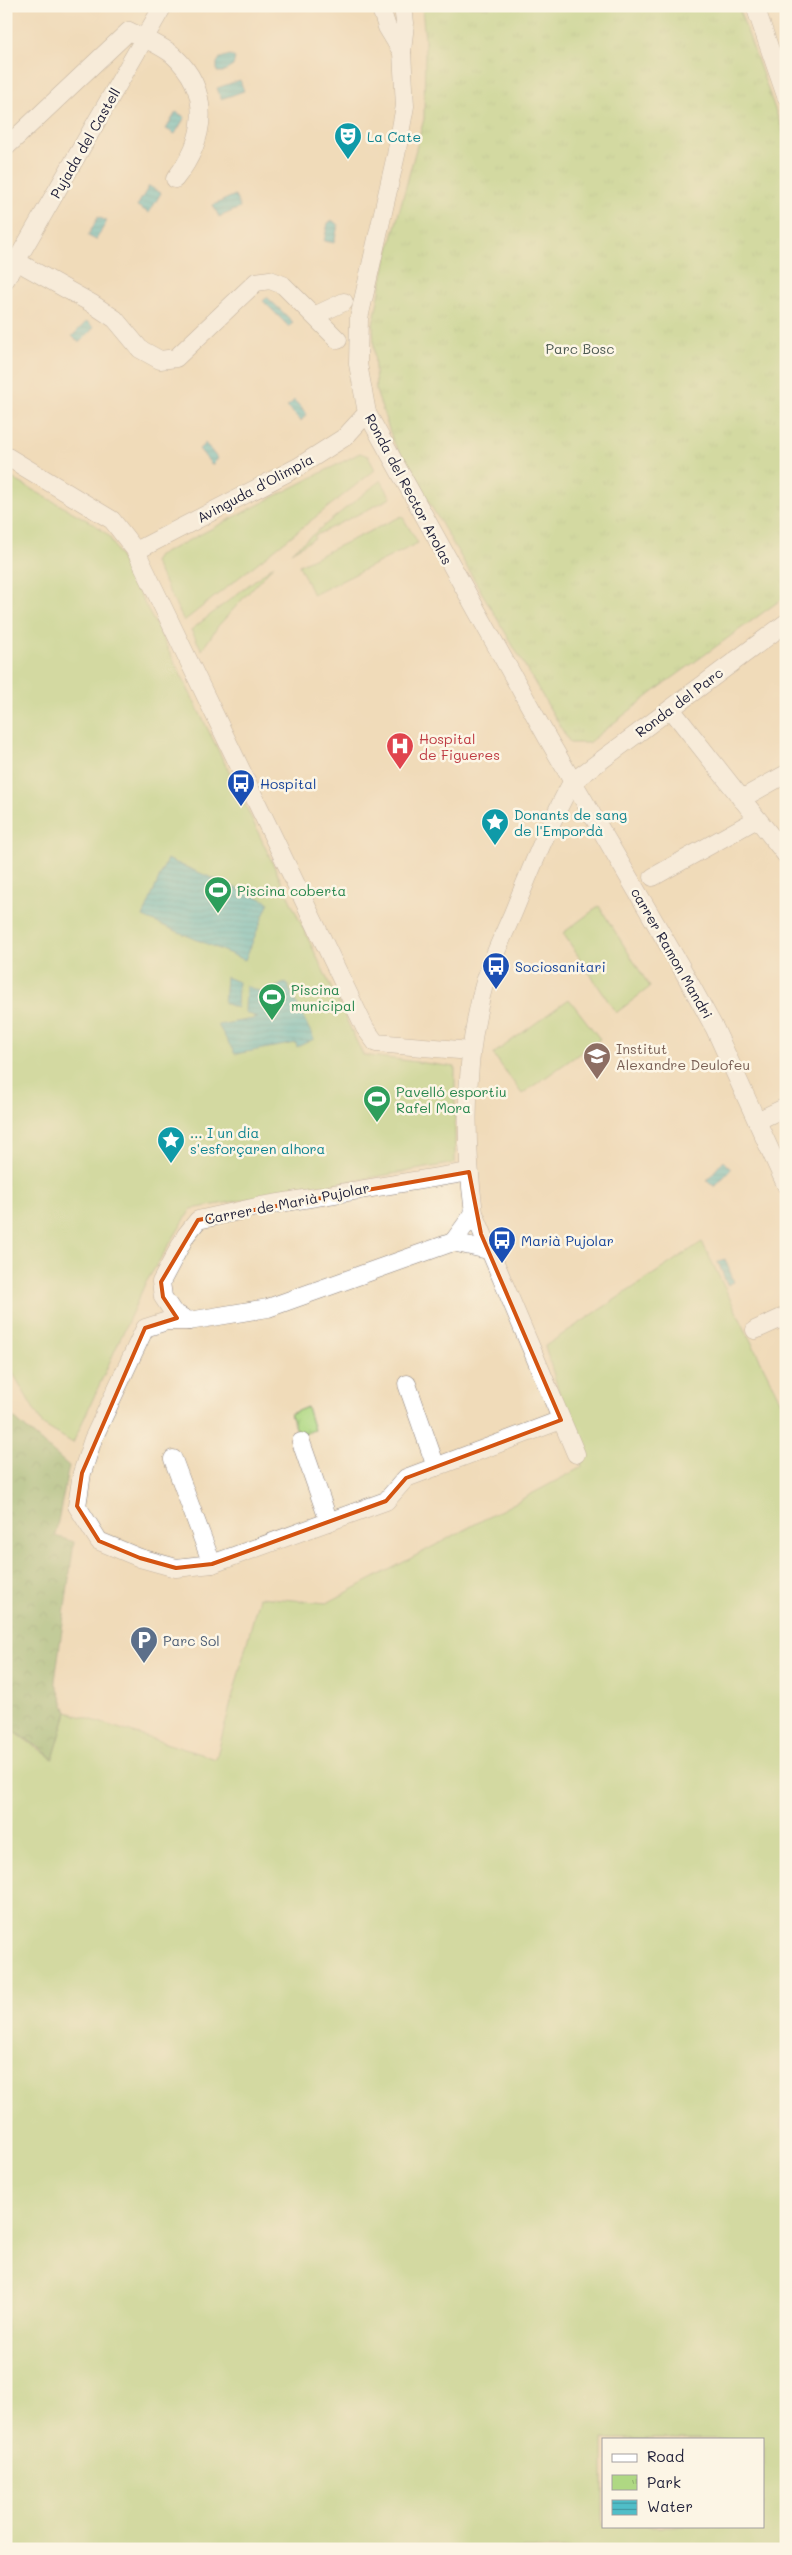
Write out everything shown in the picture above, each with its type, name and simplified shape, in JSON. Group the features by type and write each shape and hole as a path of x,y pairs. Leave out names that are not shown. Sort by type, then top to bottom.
{"street":[{"name":"Pujada del Castell","path":"6,279 163,6"},
{"name":"Ronda del Rector Arolas","path":"380,6 388,27 402,52"},
{"path":"755,6 786,96"},
{"name":"Ronda del Rector Arolas","path":"403,7 405,23 402,52 405,106 396,155 359,318 358,364 367,413 572,782"},
{"path":"6,147 129,31 171,54 186,69 196,88 202,111 194,150 175,179"},
{"path":"16,261 91,303 115,319 140,349 160,360 176,358 256,282 270,280 283,285 316,315 338,340"},
{"path":"316,315 344,302"},
{"name":"Avinguda d'Olimpia","path":"136,551 298,467 345,437 367,413"},
{"path":"6,456 112,520 136,551 365,1028 376,1043 471,1051"},
{"name":"Ronda del Parc","path":"572,782 786,623"},
{"path":"671,709 785,854"},
{"path":"741,798 786,774"},
{"path":"572,782 552,820 488,973 479,1005 471,1051 467,1124 469,1172 474,1213 488,1250 576,1454"},
{"name":"carrer Ramon Mandri","path":"572,782 686,975 715,1029 786,1184"},
{"path":"653,877 757,819"},
{"path":"757,1121 786,1107"},
{"name":"Carrer de Marià Pujolar","path":"189,1321 173,1312 163,1296 161,1282 186,1235 198,1220 260,1206 469,1172"},
{"path":"453,1242 474,1213"},
{"path":"488,1250 453,1242 268,1308 189,1321 167,1321 145,1328 94,1439 82,1472 77,1506 99,1541 140,1558 176,1568 212,1564 386,1501 406,1478 561,1420"},
{"path":"755,1330 786,1316"},
{"path":"407,1384 436,1467"},
{"path":"301,1442 329,1522"},
{"path":"173,1459 212,1564"}],"highlighted area":[{"path":"469,1172 481,1234 561,1420 406,1478 386,1501 212,1564 176,1568 140,1558 99,1541 77,1506 82,1473 145,1328 177,1318 163,1297 161,1282 198,1220"}],"green space":[{"name":"Parc Bosc","path":"422,6 738,6 786,140 786,596 660,687 588,743 570,743 393,441 376,391 373,325 386,261 424,119 425,41"},
{"path":"360,453 368,456 375,470 184,621 154,562 158,556"},
{"path":"6,475 94,524 109,536 160,633 241,796 363,1055 455,1067 455,1163 191,1209 145,1284 73,1443 43,1425 6,1361"},
{"path":"381,480 391,498 314,536 315,538 291,552"},
{"path":"402,516 418,543 313,595 299,565"},
{"path":"274,565 218,626 202,650 191,630"},
{"path":"599,906 650,987 616,1013 563,933"},
{"path":"569,999 600,1039 522,1094 493,1054"},
{"path":"702,1242 786,1412 786,2077 782,2128 786,2132 786,2549 6,2549 6,1726 53,1759 67,1712 216,1759 259,1597 327,1603 582,1467 545,1346"},
{"path":"307,1407 314,1430 298,1436 290,1414"},
{"path":"6,1411 69,1466 55,1536 74,1542 55,1681 67,1712 53,1759 40,1748 6,1726"}],"water":[{"path":"230,55 235,58 233,66 223,72 217,72 217,63 220,58"},
{"path":"240,80 244,91 221,99 217,88"},
{"path":"176,112 185,117 175,134 166,129"},
{"path":"149,186 161,193 149,213 137,206"},
{"path":"235,195 240,208 219,217 213,205"},
{"path":"98,217 107,221 96,240 88,236"},
{"path":"332,220 338,225 334,243 324,241 328,223"},
{"path":"267,297 293,322 289,327 263,301"},
{"path":"87,321 94,328 79,343 72,336"},
{"path":"294,400 307,414 301,421 287,407"},
{"path":"205,443 218,459 212,465 199,449"},
{"name":"Piscina coberta","path":"167,859 269,902 245,960 143,917"},
{"path":"226,977 238,982 237,1008 224,1003"},
{"name":"Piscina municipal","path":"286,982 314,1039 297,1047 296,1043 235,1054 218,1025 258,1018 245,1012 246,986 272,996 269,991"},
{"path":"723,1161 731,1169 715,1187 707,1180"},
{"path":"725,1259 734,1282 727,1285 718,1262"}],"place":[{"name":"La Cate","path":"348,160"},
{"name":"Hospital de Figueres","path":"400,770"},
{"name":"Hospital","path":"241,807"},
{"name":"Donants de sang de l'Empordà","path":"495,846"},
{"name":"Piscina coberta","path":"218,914"},
{"name":"Sociosanitari","path":"496,990"},
{"name":"Piscina municipal","path":"272,1021"},
{"name":"Institut Alexandre Deulofeu","path":"597,1080"},
{"name":"Pavelló esportiu Rafel Mora","path":"377,1123"},
{"name":"... I un dia s'esforçaren alhora","path":"171,1164"},
{"name":"Marià Pujolar","path":"502,1264"},
{"name":"Parc Sol","path":"144,1664"}]}
